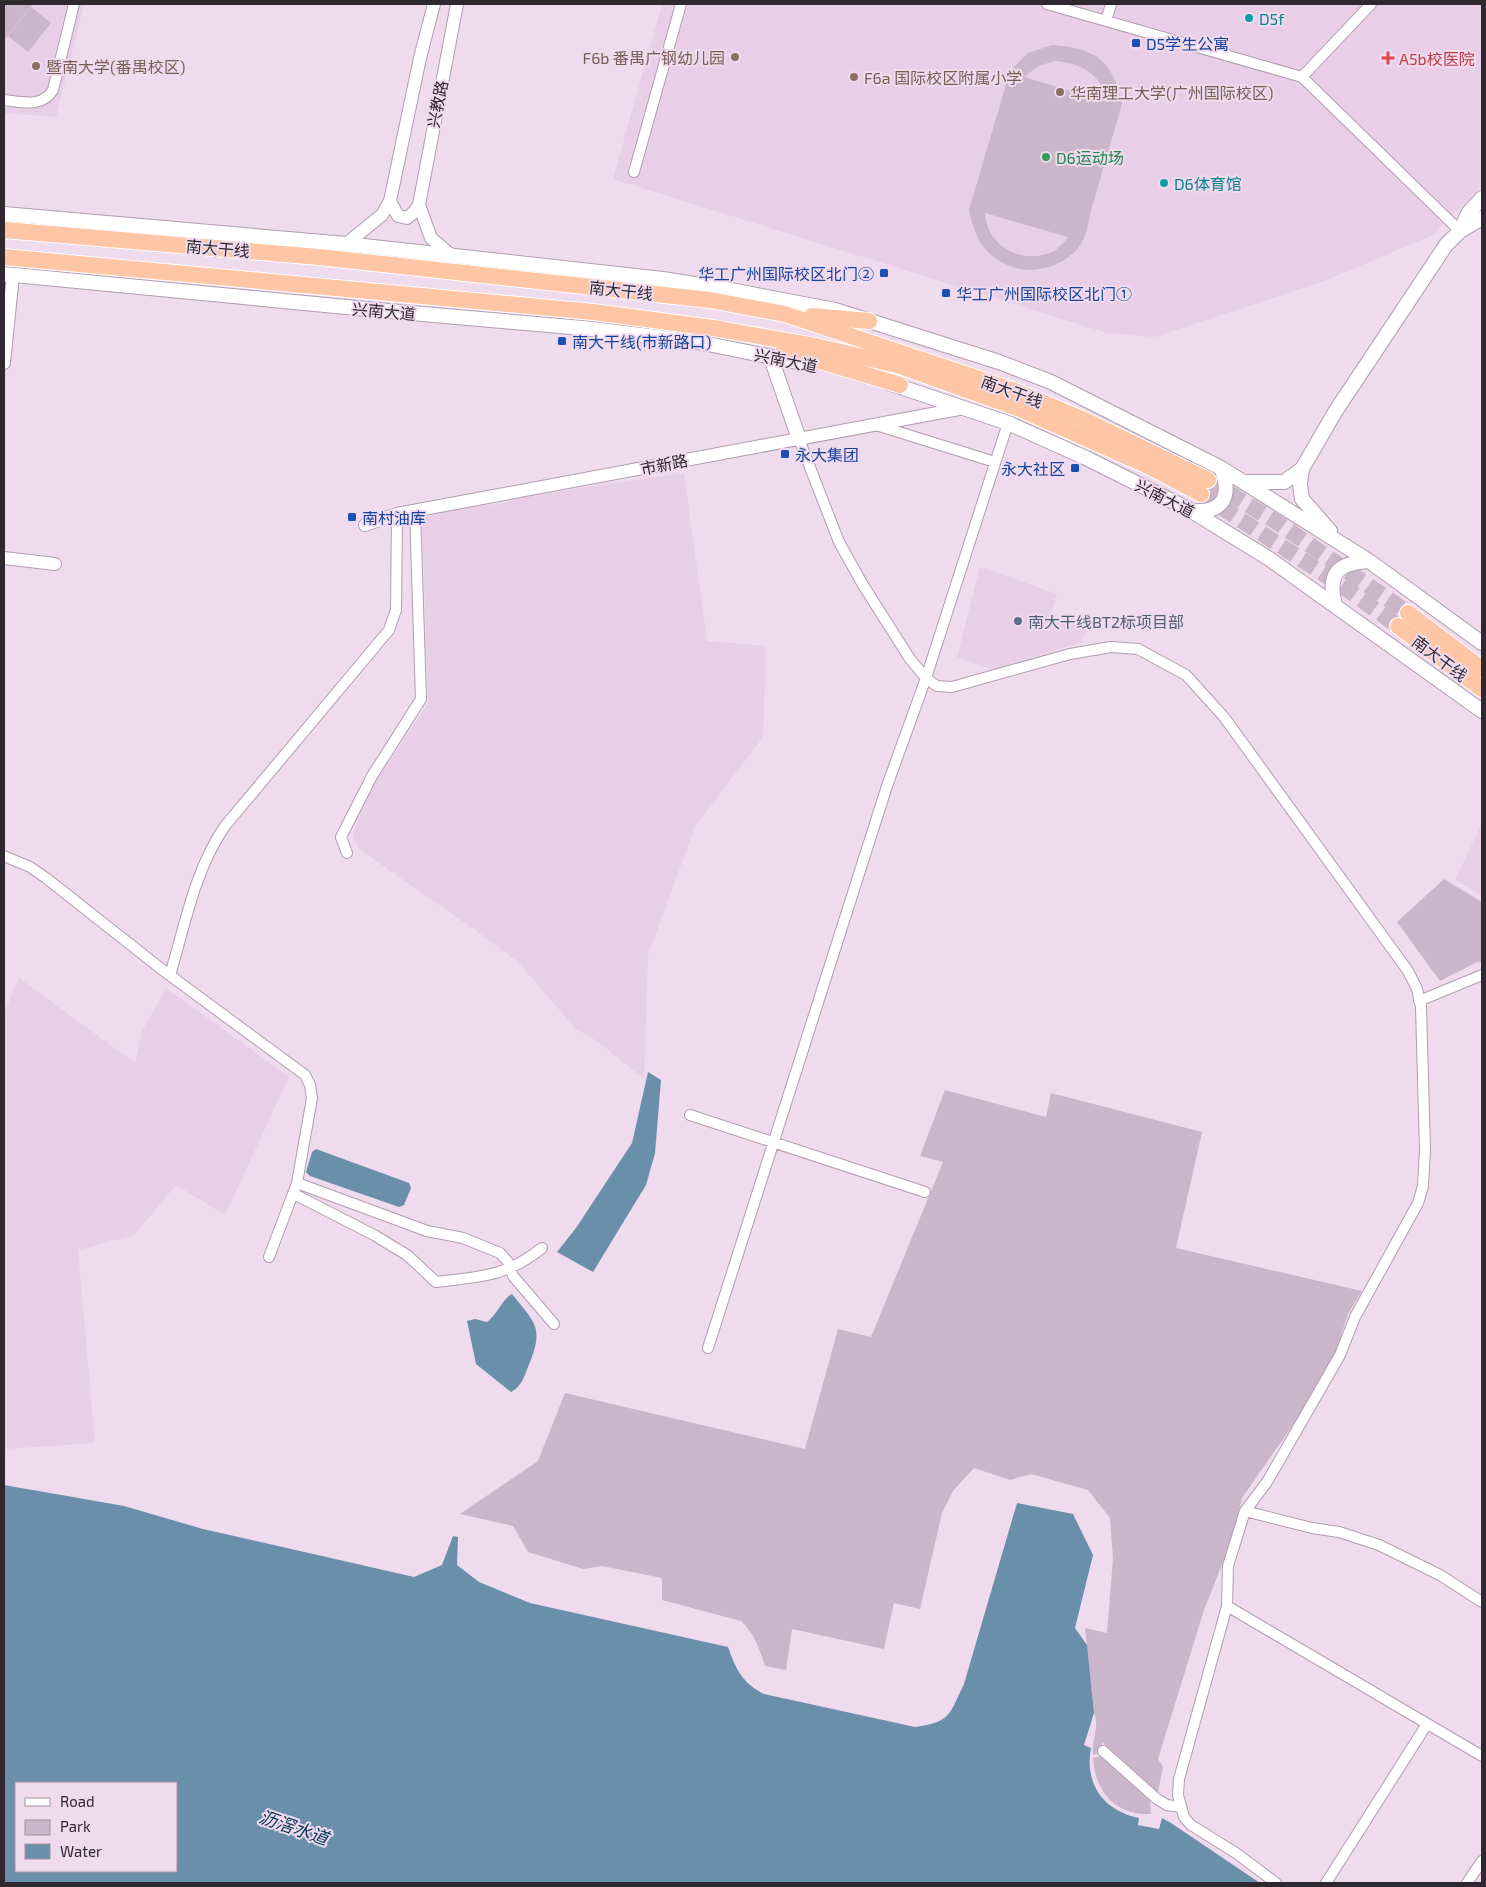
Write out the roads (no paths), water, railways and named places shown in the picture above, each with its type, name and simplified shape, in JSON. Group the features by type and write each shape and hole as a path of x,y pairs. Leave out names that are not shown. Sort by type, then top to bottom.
{"highway":[{"name":"南大干线","path":"4,230 329,258 710,300 784,314 1018,392 1082,419 1204,487 1150,467 1020,410 906,368 815,346 713,328 594,312 4,257"},
{"path":"784,314 869,321"},
{"path":"713,328 900,385"},
{"name":"南大干线","path":"1482,669 1403,620 1482,689"}],"main road":[{"path":"1460,231 1469,212 1482,198"},
{"path":"4,214 346,244 662,279 824,307 999,362 1051,382 1221,468 1369,561 1482,643"},
{"path":"1244,482 1284,482 1302,469 1346,396 1446,245 1460,231 1482,218"},
{"name":"兴南大道","path":"8,274 583,328 698,342 824,367 900,385 1008,423 1086,458 1190,510 1268,558 1482,711"},
{"path":"771,358 800,439"},
{"path":"1190,510 1207,512 1218,507 1225,497 1227,483 1221,468"},
{"path":"1302,469 1300,484 1302,499 1338,542"},
{"path":"1335,605 1331,587 1338,570 1349,562 1369,561"}],"street":[{"path":"4,100 36,103 50,96 74,4"},
{"name":"兴教路","path":"390,201 420,58 434,4"},
{"name":"兴教路","path":"418,205 457,4"},
{"path":"634,172 681,4"},
{"path":"1047,4 1302,77 1460,231"},
{"path":"1106,21 1111,4"},
{"path":"1302,77 1372,4"},
{"path":"390,201 398,216 407,218 414,214 418,205"},
{"path":"346,244 382,216 390,201"},
{"path":"418,205 430,238 452,256"},
{"path":"4,363 8,274"},
{"name":"市新路","path":"364,525 397,514 964,408"},
{"path":"708,1348 887,786 926,678 1008,423"},
{"path":"875,425 995,462"},
{"path":"800,439 839,542 910,659 926,678 937,686 952,687 1070,654 1112,647 1138,649 1186,675 1224,717 1408,971 1417,989 1420,1001 1425,1150 1423,1186 1418,1203 1355,1317 1340,1356 1268,1482 1245,1511 1228,1566 1227,1606 1179,1779 1180,1807 1184,1817 1191,1824 1236,1853 1276,1883"},
{"path":"347,853 341,837 372,776 421,699 415,511"},
{"path":"170,976 199,878 212,845 388,630 396,610 397,514"},
{"path":"4,558 55,564"},
{"path":"4,856 30,867 46,878 170,976 304,1075 310,1085 312,1098 298,1183 269,1258"},
{"path":"1420,1001 1482,975"},
{"path":"690,1115 924,1192"},
{"path":"298,1183 427,1231 463,1238 500,1253 513,1276 554,1324"},
{"path":"294,1194 374,1235 407,1255 436,1282 490,1276 530,1258 542,1248"},
{"path":"1245,1511 1312,1528 1339,1532 1379,1545 1440,1575 1482,1602"},
{"path":"1227,1606 1482,1756"},
{"path":"1326,1883 1427,1724"},
{"path":"1103,1751 1157,1799 1167,1805 1180,1807"},
{"path":"1467,1883 1482,1861"}],"water":[{"path":"648,1072 661,1080 655,1153 646,1185 593,1272 557,1252 576,1228 632,1143"},
{"path":"316,1149 409,1183 411,1188 404,1205 399,1207 310,1176 306,1172 312,1152"},
{"path":"512,1294 532,1320 537,1335 533,1354 524,1378 518,1387 511,1392 476,1364 467,1321 475,1319 487,1322 505,1299"},
{"name":"沥滘水道","path":"4,1485 124,1506 203,1529 414,1577 442,1565 453,1536 458,1537 457,1565 479,1582 530,1603 728,1647 741,1675 756,1690 764,1694 915,1727 936,1723 947,1715 964,1684 1017,1503 1073,1514 1093,1555 1075,1628 1087,1645 1094,1713 1084,1745 1091,1748 1091,1773 1099,1794 1116,1809 1139,1818 1138,1825 1159,1829 1162,1818 1260,1883 4,1883"}],"tunnel":[{"path":"1208,480 1281,525 1408,613"},
{"path":"1201,494 1344,587 1398,626"}],"place":[{"name":"D5f","path":"1249,18"},
{"name":"D5学生公寓","path":"1136,43"},
{"name":"F6b 番禺广钢幼儿园","path":"735,57"},
{"name":"A5b校医院","path":"1388,58"},
{"name":"暨南大学(番禺校区)","path":"36,66"},
{"name":"F6a 国际校区附属小学","path":"854,77"},
{"name":"华南理工大学(广州国际校区)","path":"1060,92"},
{"name":"D6运动场","path":"1046,157"},
{"name":"D6体育馆","path":"1164,183"},
{"name":"华工广州国际校区北门②","path":"884,273"},
{"name":"华工广州国际校区北门①","path":"946,293"},
{"name":"南大干线(市新路口)","path":"562,341"},
{"name":"永大集团","path":"785,454"},
{"name":"永大社区","path":"1075,468"},
{"name":"南村油库","path":"352,517"},
{"name":"南大干线BT2标项目部","path":"1018,621"}]}
